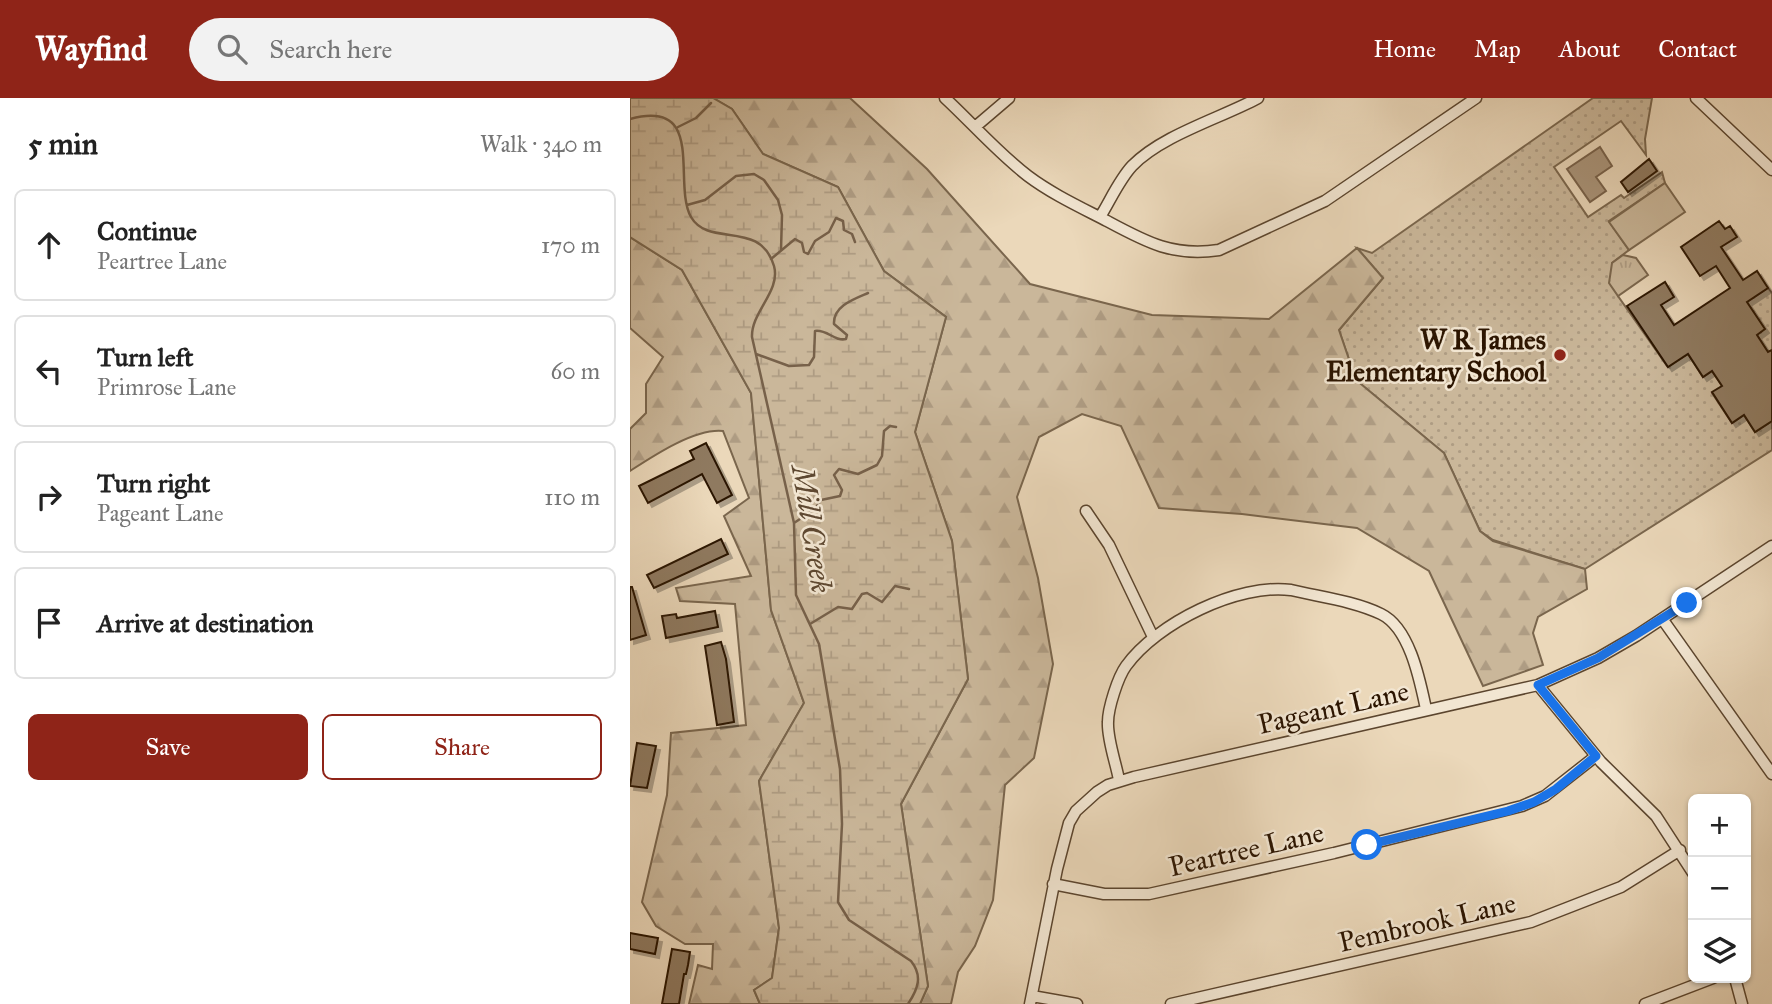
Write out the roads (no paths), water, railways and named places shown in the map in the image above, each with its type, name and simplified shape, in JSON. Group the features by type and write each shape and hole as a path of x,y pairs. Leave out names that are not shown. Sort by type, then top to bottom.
{"street":[{"path":"946,98 999,152 1029,177 1076,206 1140,239 1171,250 1202,253 1219,250 1325,201 1476,98"},
{"path":"975,127 1009,98"},
{"path":"1100,217 1125,176 1142,158 1206,122 1258,98"},
{"path":"1696,98 1772,169"},
{"path":"1086,511 1109,545 1153,637"},
{"path":"1768,549 1772,562"},
{"name":"Pageant Lane","path":"1031,1000 1064,837 1076,811 1097,792 1119,780 1538,685 1598,658 1663,620 1768,549"},
{"path":"1119,780 1108,722 1114,693 1125,667 1153,637 1209,606 1249,591 1277,588 1292,590 1352,604 1383,615 1399,630 1412,655 1426,709"},
{"path":"1663,620 1772,774"},
{"path":"1538,685 1596,756 1656,816 1688,864"},
{"name":"Peartree Lane","path":"1053,884 1104,894 1149,894 1334,853 1522,806 1545,796 1596,756"},
{"name":"Pembrook Lane","path":"1171,1004 1531,922 1621,887 1680,850"},
{"path":"1645,1004 1700,983"},
{"path":"1736,983 1742,1004"},
{"path":"1031,1000 1077,1004"}],"waterway":[{"path":"678,127 696,118 711,103"},
{"name":"Mill Creek","path":"630,119 654,116 669,121 678,132 682,147 686,202 691,217 699,226 710,231 758,243 767,252 774,266 773,284 756,319 752,337 794,523 796,595 819,644 840,769 842,824 838,902 849,920 911,961 917,972 918,982 908,1004"},
{"path":"687,205 705,200 736,176 754,174 764,180 778,200 782,215 781,250"},
{"path":"771,259 795,239 802,243 804,252 808,254 815,241 829,232 836,218 843,221 844,230 852,234 855,242"},
{"path":"756,354 789,366 809,365 814,357 815,331 846,339 847,335 834,324 837,312 845,304 868,293"},
{"path":"794,523 815,509 821,500 840,496 842,490 834,475 839,469 858,474 877,465 882,456 884,431 890,426 896,427"},
{"path":"810,624 838,607 852,609 862,594 867,593 882,602 895,586 909,589"}],"place":[{"name":"W R James Elementary School","path":"1560,355"}]}
